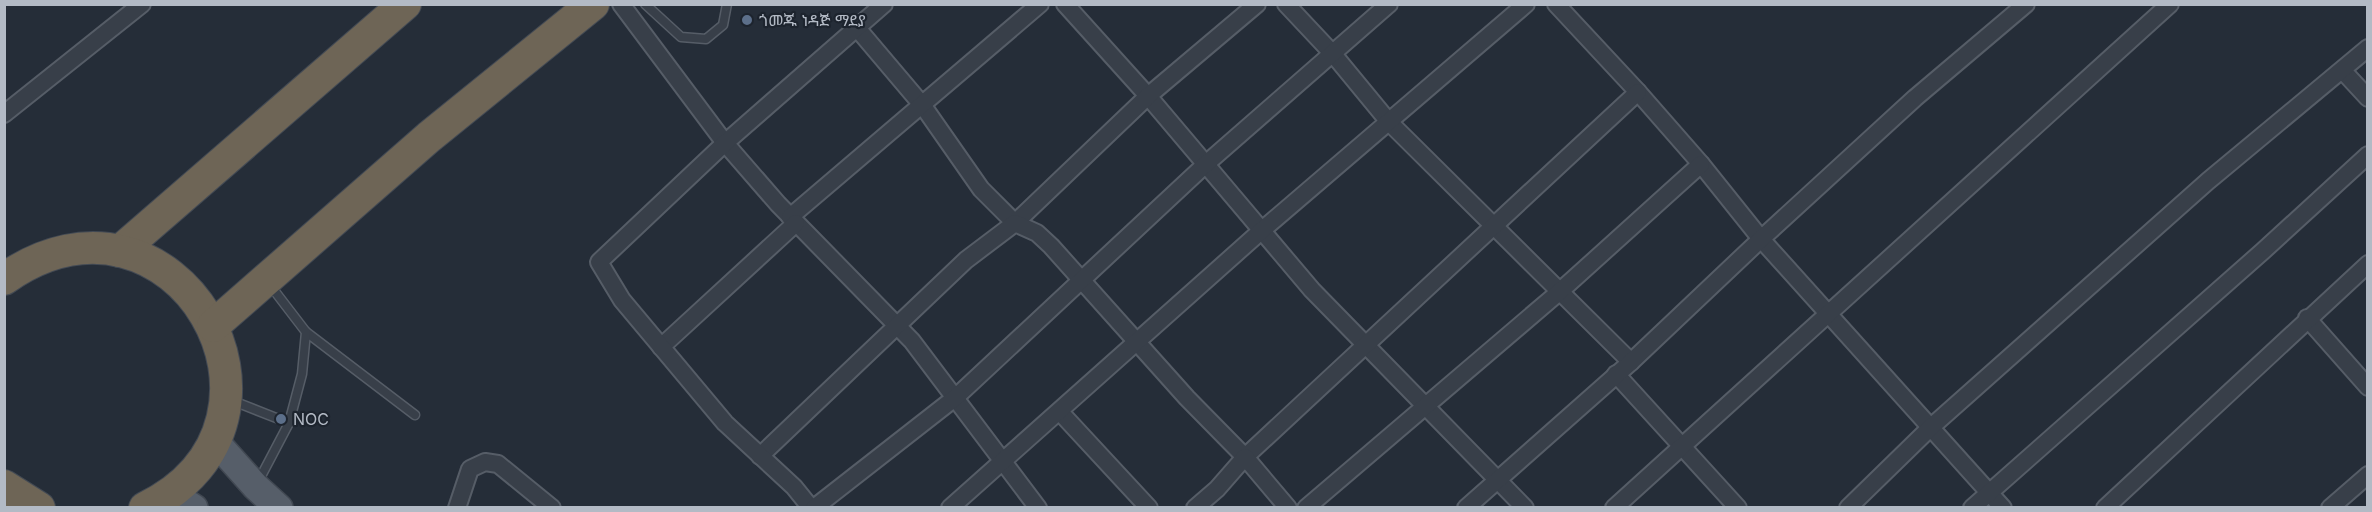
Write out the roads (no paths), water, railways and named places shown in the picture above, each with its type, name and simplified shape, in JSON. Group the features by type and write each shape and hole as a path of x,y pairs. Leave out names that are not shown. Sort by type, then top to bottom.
{"highway":[{"path":"120,251 405,4"},
{"path":"213,326 429,137 593,4"},
{"path":"11,268 64,250 87,248 120,251 152,263 171,274 188,289 213,326 226,373 226,398 214,440 199,466 169,503"},
{"path":"4,486 39,507"}],"main road":[{"path":"214,440 256,487 279,507"}],"street":[{"path":"4,114 142,4"},
{"path":"621,4 725,143 793,220 912,341 1005,460 1038,507"},
{"path":"884,4 725,143 599,262 622,300 725,423 813,507 956,398 1207,163 1389,4"},
{"path":"661,347 793,220 1040,4"},
{"path":"1065,4 1207,163 1312,290 1525,507"},
{"path":"760,456 966,260 1015,223 1148,96 1257,4"},
{"path":"1286,4 1333,54 1389,122 1494,224 1558,293 1631,362"},
{"path":"950,507 1261,231 1526,4"},
{"path":"1556,4 1701,164 1827,314 2003,507"},
{"path":"1614,507 2170,4"},
{"path":"1466,507 1631,362 1761,238 1915,98 2023,6"},
{"path":"857,28 923,106 981,189 1015,223 1044,239 1187,398 1245,457 1287,507"},
{"path":"1848,507 1930,428 2208,181 2343,71 2367,48"},
{"path":"2343,71 2367,98"},
{"path":"1195,507 1217,489 1245,457 1638,92"},
{"path":"1972,507 2246,266 2367,155"},
{"path":"1306,507 1558,293 1701,164"},
{"path":"2105,507 2367,264"},
{"path":"2307,318 2367,387"},
{"path":"1616,375 1738,507"},
{"path":"1059,412 1149,507"},
{"path":"457,507 470,470 485,462 498,464 552,507"},
{"path":"2330,507 2367,475"}],"lane":[{"path":"645,4 681,37 706,39 723,25 728,4"},
{"path":"266,280 306,332 415,415"},
{"path":"256,487 289,423 302,374 306,332"},
{"path":"226,398 289,423"}],"place":[{"name":"ጎመጁ ነዳጅ ማደያ","path":"747,20"},
{"name":"NOC","path":"281,419"}]}
